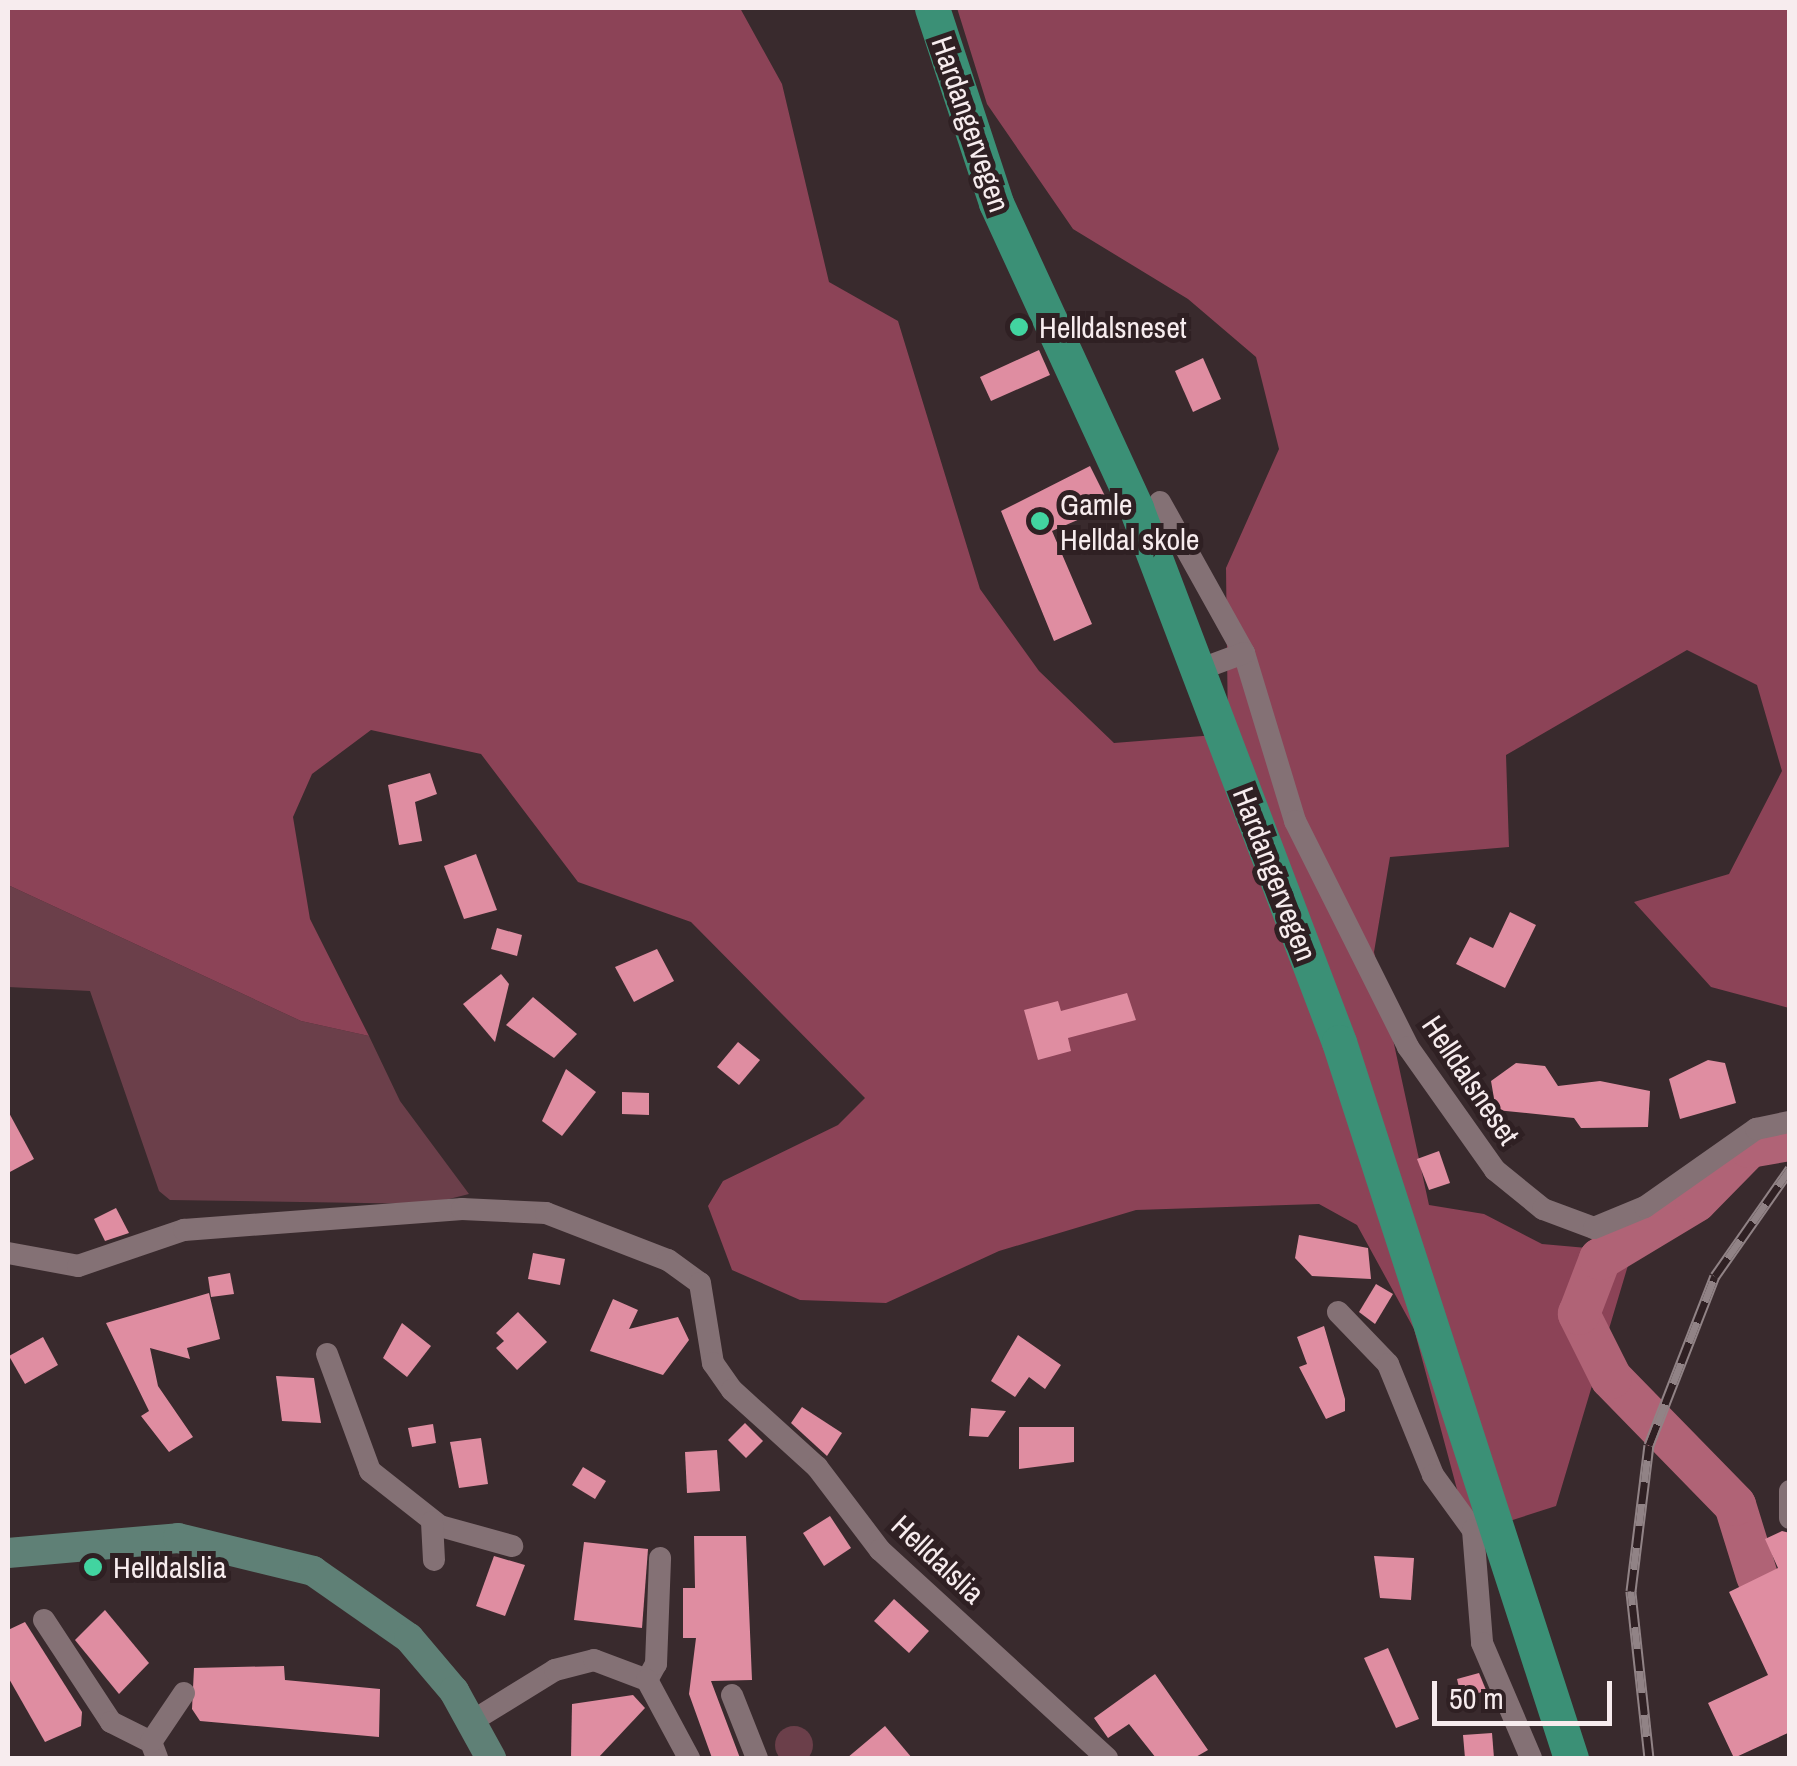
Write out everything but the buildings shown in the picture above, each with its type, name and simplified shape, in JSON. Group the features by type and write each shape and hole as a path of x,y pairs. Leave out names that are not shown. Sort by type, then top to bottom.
{"main road":[{"name":"Hardangervegen","path":"932,8 996,203 1090,401 1198,670 1452,1370 1571,1758"},
{"path":"8,1553 178,1538 282,1558 375,1609 474,1720 491,1758"}],"street":[{"name":"Helldalsneset","path":"1160,502 1244,653 1295,821 1408,1048 1514,1190 1571,1224 1611,1224 1756,1129 1790,1122"},
{"path":"1198,670 1244,653"},
{"name":"Helldalslia","path":"8,1253 78,1266 184,1230 462,1209 546,1213 668,1260 700,1284 714,1362 732,1390 817,1467 887,1557 1107,1758"},
{"path":"1338,1312 1388,1364 1433,1475 1473,1530 1482,1643 1531,1758"},
{"path":"328,1354 359,1454 432,1522 512,1546"},
{"path":"1790,1491 1790,1518"},
{"path":"432,1522 434,1560"},
{"path":"647,1680 656,1664 660,1558"},
{"path":"44,1620 110,1722 154,1750 184,1693"},
{"path":"474,1720 555,1670 594,1660 647,1680 689,1758"},
{"path":"732,1694 757,1758"}],"shaded area":[{"path":"8,8 740,8 782,84 829,282 898,321 980,589 1039,671 1114,743 1228,734 1226,568 1279,449 1256,357 1188,299 1073,229 987,104 957,8 1789,8 1789,1008 1711,987 1634,902 1729,874 1782,771 1757,685 1687,650 1506,755 1509,847 1390,857 1374,952 1429,1205 1484,1214 1542,1244 1632,1252 1556,1506 1469,1534 1414,1329 1357,1225 1319,1204 1136,1210 999,1251 886,1303 800,1300 732,1270 708,1206 723,1181 838,1125 865,1098 691,922 578,882 481,754 371,730 312,774 293,817 310,919 369,1036 301,1021 8,885"},
{"path":"8,885 301,1021 369,1036 400,1101 469,1194 429,1204 170,1200 159,1191 90,991 8,987"},
{"path":"794,1726 807,1732 813,1745 807,1758 794,1764 781,1758 775,1745 781,1732"}],"waterway":[{"path":"1757,1576 1735,1505 1611,1378 1579,1314 1600,1259 1696,1201 1749,1147 1790,1140"}],"railway":[{"path":"1649,1758 1631,1591 1649,1445 1715,1276 1790,1169"}],"place":[{"name":"Helldalsneset","path":"1019,327"},
{"name":"Gamle Helldal skole","path":"1040,521"},
{"name":"Helldalslia","path":"93,1567"}]}
